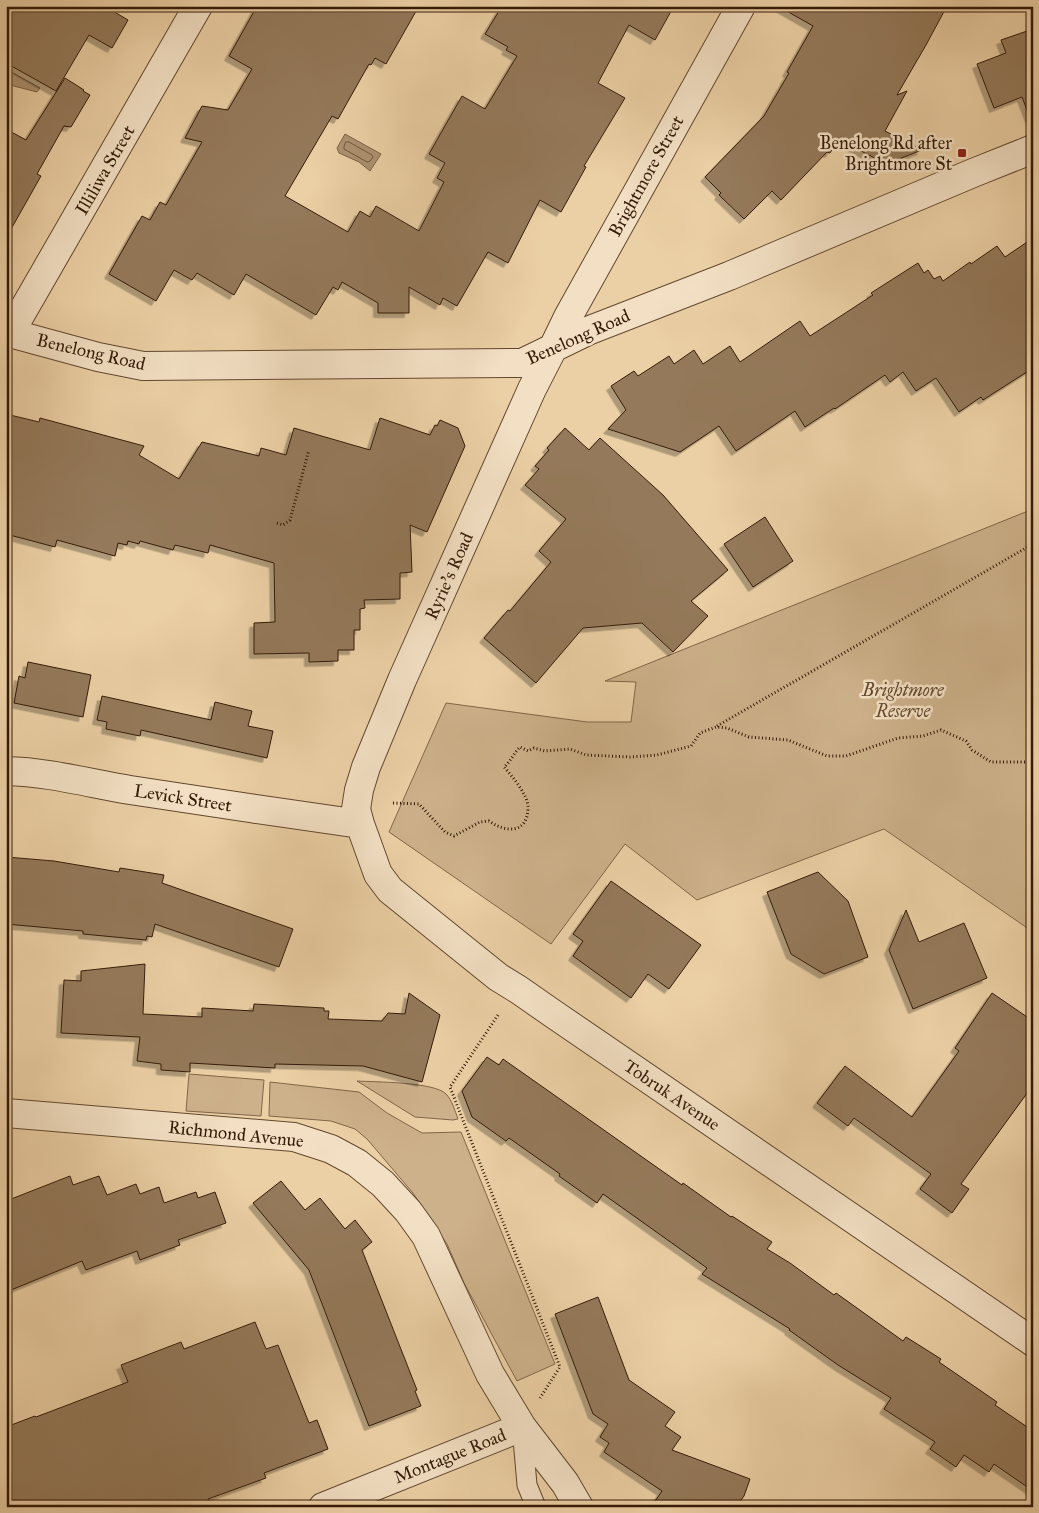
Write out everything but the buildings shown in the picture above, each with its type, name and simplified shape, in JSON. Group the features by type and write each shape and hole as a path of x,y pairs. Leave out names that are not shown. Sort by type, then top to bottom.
{"street":[{"name":"Illiliwa Street","path":"8,332 198,6"},
{"name":"Brightmore Street","path":"553,348 568,317 741,6"},
{"name":"Benelong Road","path":"8,332 98,357 143,366 522,363 590,330 729,276 964,176 1033,149"},
{"name":"Ryrie's Road","path":"358,816 359,790 366,767 402,680 532,389 553,348"},
{"name":"Levick Street","path":"6,771 32,772 237,807 358,816"},
{"name":"Tobruk Avenue","path":"358,816 378,874 390,890 498,977 1033,1342"},
{"name":"Richmond Avenue","path":"6,1113 294,1137 331,1149 356,1163 383,1184 408,1211 426,1236 490,1374 522,1427 565,1482 579,1507"},
{"name":"Montague Road","path":"323,1507 522,1427"}],"lane":[{"path":"522,1427 527,1484 536,1507"}],"path":[{"path":"277,523 283,525 290,520 309,450"},
{"path":"393,803 419,804 445,832 454,836 480,822 489,821 496,826 512,830 521,827 528,807 524,795 504,767 512,760 515,752 520,748 528,751 534,748 545,751 570,749 586,755 630,757 657,755 691,746 700,733 716,727 1033,544"},
{"path":"716,727 728,728 749,736 788,740 827,756 846,756 898,738 923,736 941,730 966,741 972,750 991,762 1033,762"},
{"path":"519,990 500,1011 450,1087 560,1366 522,1427"}],"green space":[{"name":"Brightmore Reserve","path":"1033,509 1033,932 884,829 697,900 625,844 551,944 389,832 446,703 587,722 631,722 636,682 605,681"},
{"path":"189,1074 264,1080 261,1116 186,1111"},
{"path":"357,1081 404,1083 440,1090 450,1099 458,1119 415,1117"},
{"path":"270,1082 359,1092 387,1113 422,1133 461,1132 555,1364 517,1381 464,1283 447,1244 413,1193 367,1139 355,1129 331,1121 269,1116"}],"water":[{"path":"6,69 40,88 37,92 6,84"},
{"path":"345,134 381,154 370,171 359,162 339,153 337,148"}],"place":[{"name":"Benelong Rd after Brightmore St","path":"962,153"}]}
